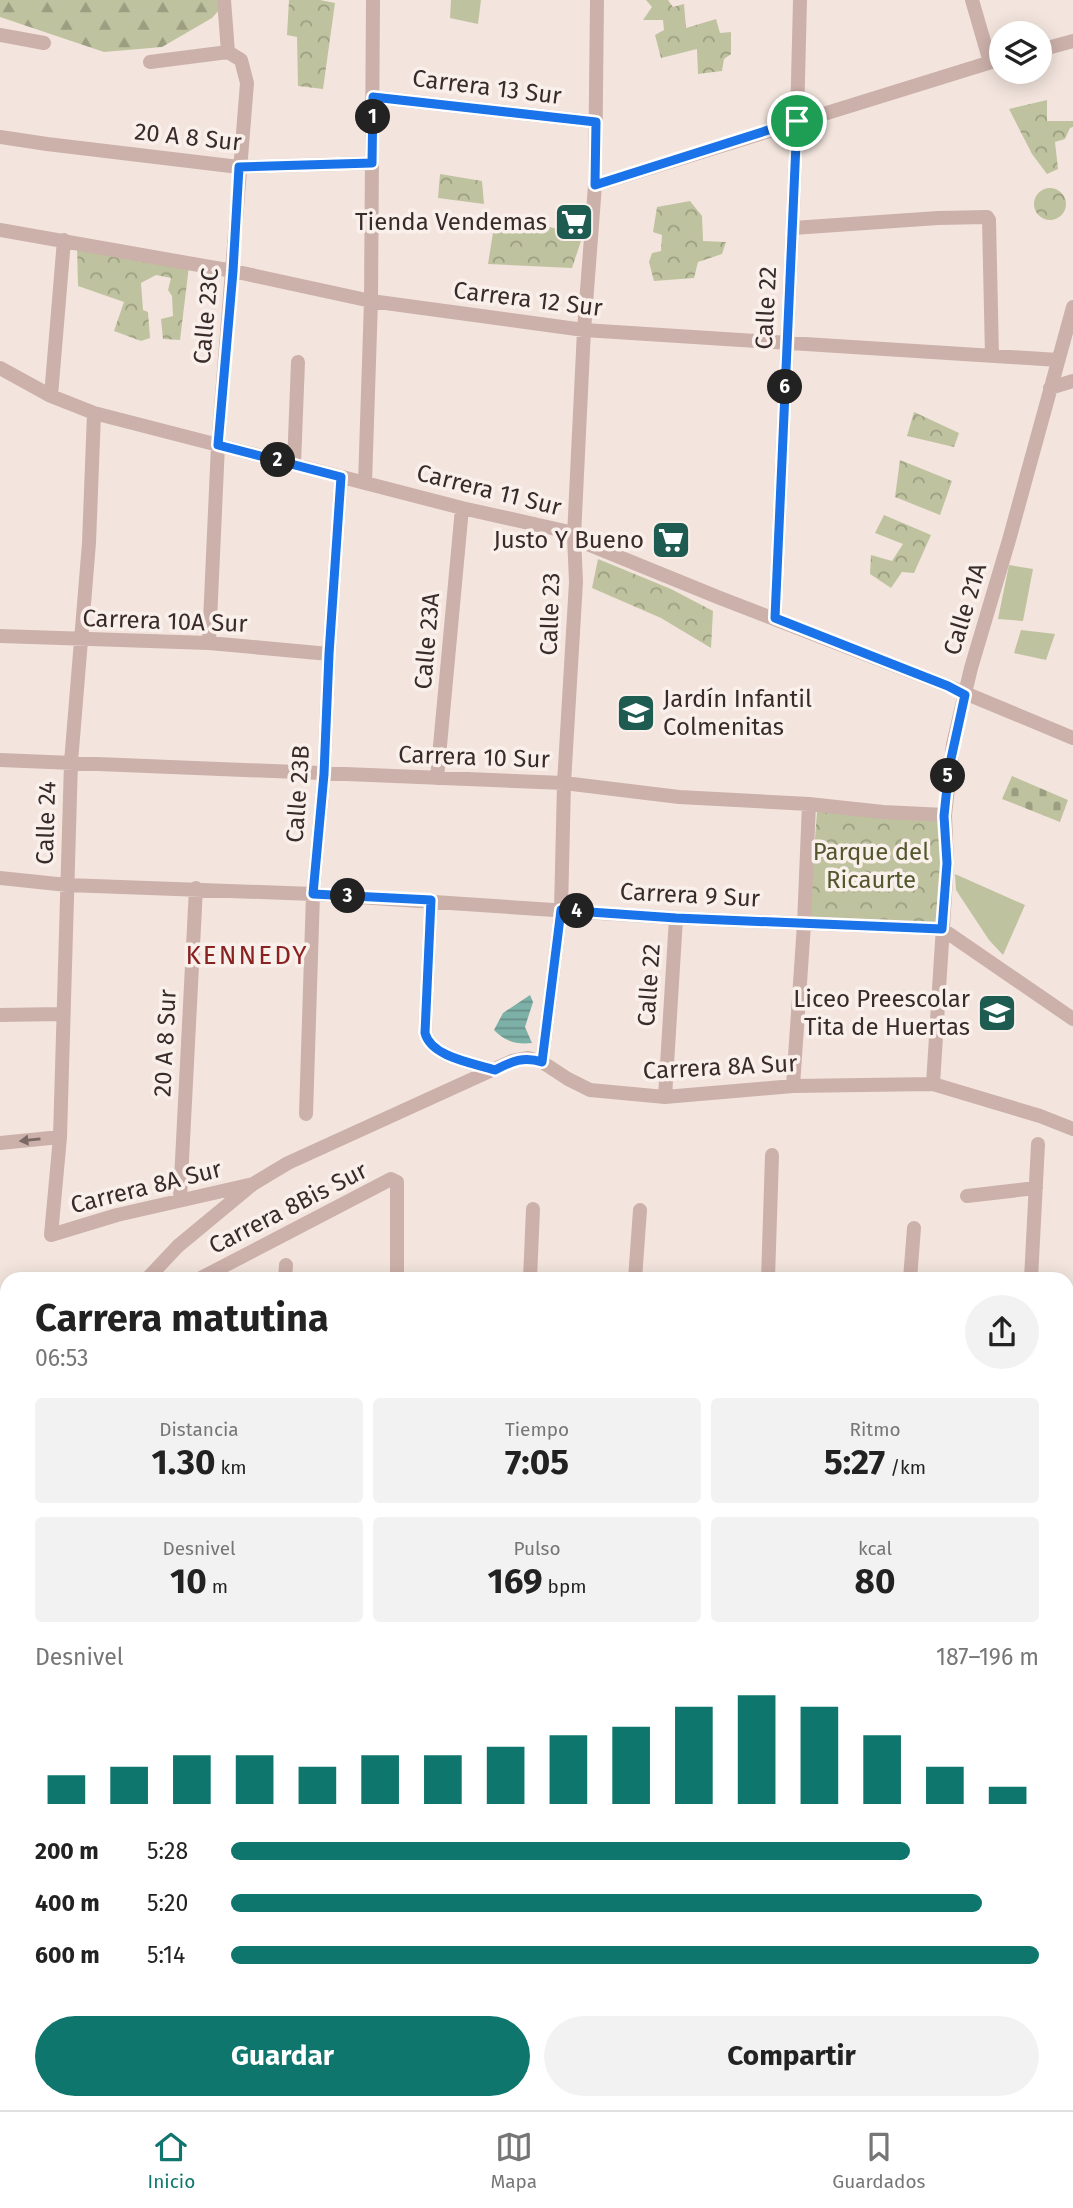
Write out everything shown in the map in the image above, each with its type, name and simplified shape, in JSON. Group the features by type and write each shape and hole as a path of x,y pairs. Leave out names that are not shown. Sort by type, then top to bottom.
{"street":[{"name":"Calle 23C","path":"209,643 218,445 247,83 241,60 228,52 223,0"},
{"path":"365,483 371,302 373,0"},
{"name":"Calle 23","path":"542,1062 561,910 584,330 595,185 597,0"},
{"name":"Calle 22","path":"775,618 793,228 800,0"},
{"path":"972,0 989,45"},
{"path":"0,35 44,43"},
{"path":"1052,47 1073,41"},
{"path":"150,62 228,52"},
{"path":"595,185 989,63"},
{"name":"Carrera 13 Sur","path":"373,97 596,122"},
{"name":"20 A 8 Sur","path":"0,137 239,167 372,163"},
{"path":"793,228 984,216 989,220 992,356"},
{"name":"Carrera 12 Sur","path":"0,230 233,271 371,302 584,330 1058,360"},
{"path":"51,396 64,240"},
{"name":"Calle 21A","path":"933,1084 947,863 944,816 951,756 965,695 1073,307"},
{"path":"294,464 298,362"},
{"name":"Carrera 11 Sur","path":"0,368 51,396 94,413 462,508 565,531 585,543 1073,738"},
{"path":"1050,388 1073,381"},
{"name":"Calle 24","path":"51,1235 60,1137 71,762 89,543 94,413"},
{"name":"Calle 23B","path":"306,1114 313,894 324,774 341,477"},
{"name":"Calle 23A","path":"438,778 462,508"},
{"name":"Carrera 10A Sur","path":"0,636 209,643 329,654"},
{"name":"Carrera 10 Sur","path":"0,760 564,783 680,797 809,804 944,816"},
{"path":"793,1086 809,804"},
{"name":"Carrera 9 Sur","path":"0,878 67,885 196,888 431,900 676,918 942,929"},
{"name":"20 A 8 Sur","path":"180,1199 196,888"},
{"path":"431,900 425,1033 427,1042 442,1053 495,1070"},
{"name":"Calle 22","path":"665,1097 676,918"},
{"path":"942,929 1073,1019"},
{"path":"0,1015 62,1014"},
{"name":"Carrera 8A Sur","path":"154,1272 178,1246 253,1184 309,1153 512,1061 528,1058 542,1062 590,1090 665,1097 793,1086 933,1084"},
{"path":"933,1084 1040,1116 1073,1129"},
{"path":"0,1143 60,1137"},
{"path":"1031,1272 1038,1144"},
{"path":"768,1272 772,1155"},
{"name":"Carrera 8Bis Sur","path":"212,1272 391,1179 397,1182 397,1272"},
{"name":"Carrera 8A Sur","path":"51,1235 180,1199 253,1184"},
{"path":"967,1196 1036,1188"},
{"path":"530,1272 533,1209"},
{"path":"636,1272 640,1210"},
{"path":"911,1272 914,1228"}],"green space":[{"path":"0,0 228,0 212,18 162,47 104,52 0,17"},
{"path":"289,0 335,3 323,89 298,86 297,37 287,35"},
{"path":"451,0 481,0 478,24 450,18"},
{"path":"646,0 668,0 673,7 684,4 686,28 716,19 720,33 731,32 731,54 724,59 722,71 698,74 697,49 661,58 655,35 664,30 663,20 643,20 652,7"},
{"path":"1047,100 1047,121 1073,121 1073,127 1065,139 1055,142 1058,169 1047,174 1032,154 1009,109"},
{"path":"440,174 482,181 484,204 438,198"},
{"path":"1050,188 1062,192 1066,204 1062,216 1050,220 1038,216 1034,204 1038,192"},
{"path":"690,201 702,216 703,241 726,242 722,254 698,262 694,278 654,281 649,262 652,253 661,251 662,235 653,232 657,207"},
{"path":"496,214 583,235 572,268 488,264"},
{"path":"77,245 189,266 180,340 163,339 161,319 173,316 172,296 168,290 171,278 156,275 141,283 143,310 148,312 150,338 141,341 114,331 124,302 78,286"},
{"path":"914,412 959,433 954,447 907,436"},
{"path":"900,460 952,481 940,515 895,497"},
{"path":"884,515 931,535 914,573 902,572 891,588 870,574 871,555 892,561 903,544 875,533"},
{"path":"598,559 671,589 713,611 711,648 661,618 592,588"},
{"path":"1009,565 1033,569 1023,621 998,619"},
{"path":"1021,630 1055,634 1046,660 1014,653"},
{"path":"1012,776 1068,800 1060,822 1002,799"},
{"name":"Parque del Ricaurte","path":"823,810 941,819 944,823 937,924 809,920 817,812"},
{"path":"955,874 1025,905 1003,955 989,940 956,890"}],"water":[{"path":"530,995 533,1002 525,1027 532,1043 516,1043 502,1037 494,1030 503,1013"}],"place":[{"name":"Tienda Vendemas","path":"574,222"},
{"name":"Justo Y Bueno","path":"671,540"},
{"name":"Jardín Infantil Colmenitas","path":"636,713"},
{"name":"Liceo Preescolar Tita de Huertas","path":"997,1013"}],"district":[{"name":"KENNEDY","path":"247,955"}],"route":[{"path":"373,97 596,122 595,185 797,121 775,618 965,695 953,744 944,816 947,863 942,929 676,918 561,910 542,1062 528,1058 512,1061 495,1070 442,1053 427,1042 425,1033 431,900 313,894 324,774 341,477 218,445 239,167 372,163 373,97"}]}
